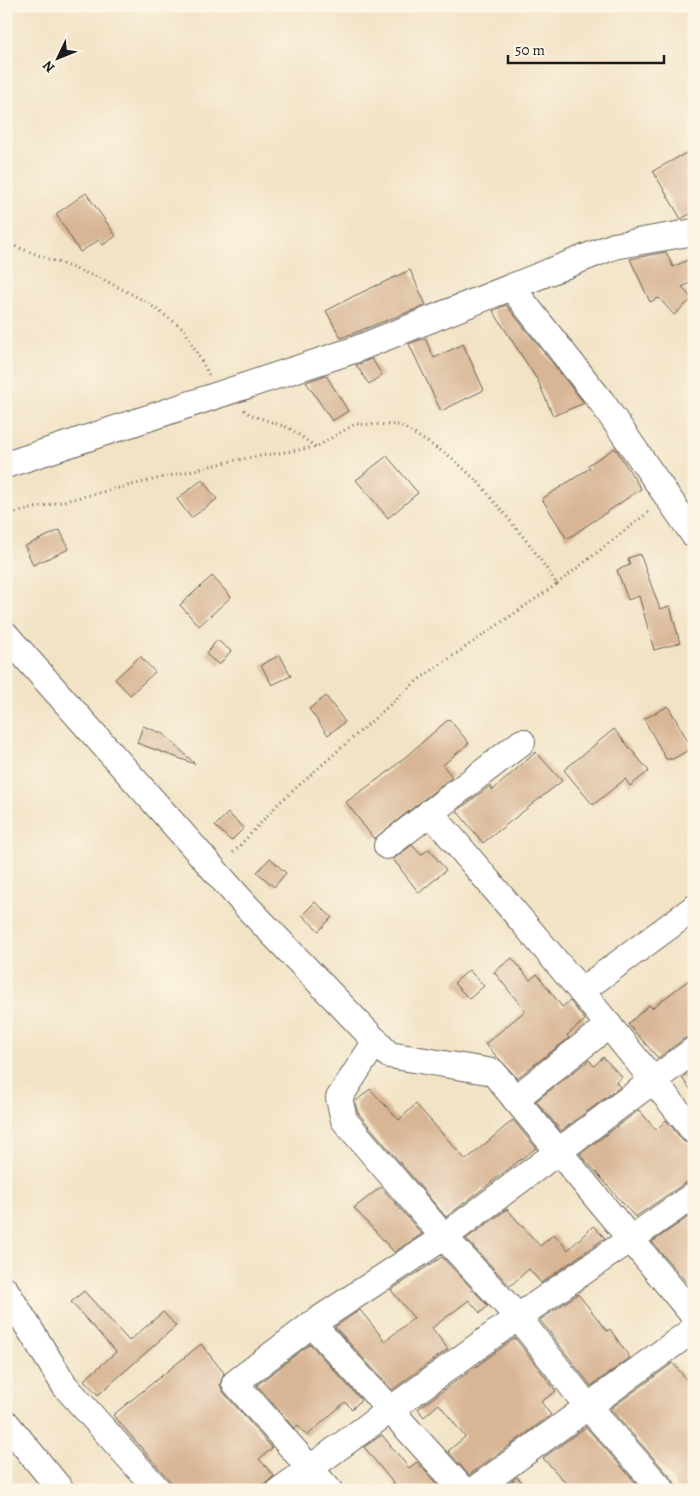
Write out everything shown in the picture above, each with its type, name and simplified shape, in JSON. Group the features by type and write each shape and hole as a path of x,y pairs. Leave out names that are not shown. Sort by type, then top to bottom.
{"street":[{"path":"6,465 130,426 220,393 354,350 614,246 694,232"},
{"path":"512,288 601,402 694,534"},
{"path":"6,635 215,872 389,1055 493,1072 694,1316"},
{"path":"387,846 522,742"},
{"path":"430,812 582,991 694,1131"},
{"path":"582,991 694,908"},
{"path":"515,1099 609,1025"},
{"path":"376,1041 339,1098 344,1120 444,1237 518,1318 588,1407 662,1490"},
{"path":"329,1490 235,1383 312,1324 444,1237 694,1050"},
{"path":"280,1490 518,1318 694,1195"},
{"path":"6,1291 65,1386 158,1490"},
{"path":"312,1324 463,1490"},
{"path":"474,1490 694,1329"},
{"path":"6,1423 61,1490"}],"path":[{"path":"6,243 102,279 145,301 184,330 197,356 220,393 251,415 289,428 316,447"},
{"path":"6,514 236,460 316,447 355,424 400,425 451,456 479,483 530,545 557,584"},
{"path":"215,872 278,803 418,680 557,584 667,497"}],"building":[{"path":"686,153 694,166 694,212 681,219 653,171"},
{"path":"86,193 116,236 103,245 99,240 80,252 56,214"},
{"path":"666,252 673,267 694,257 694,281 682,287 692,299 674,315 659,298 650,302 630,259"},
{"path":"410,270 426,305 341,338 326,311"},
{"path":"506,305 584,403 553,416 538,381 493,311"},
{"path":"425,338 434,358 463,344 484,390 441,411 409,344"},
{"path":"372,359 382,375 369,384 356,365"},
{"path":"326,375 348,411 332,421 306,382"},
{"path":"615,448 641,489 567,539 542,499 590,468 588,465"},
{"path":"387,456 418,493 388,518 356,480"},
{"path":"202,480 217,499 191,518 177,499"},
{"path":"60,530 69,549 33,565 25,546"},
{"path":"640,554 660,609 670,606 680,643 654,650 639,596 628,600 617,570 630,565 628,558"},
{"path":"212,576 231,597 199,626 180,605"},
{"path":"217,640 231,651 219,665 206,654"},
{"path":"280,655 291,676 272,685 261,665"},
{"path":"140,656 155,672 130,695 115,679"},
{"path":"326,696 345,722 328,735 309,709"},
{"path":"668,706 692,748 673,759 666,759 644,719"},
{"path":"449,719 469,743 443,765 452,777 374,839 346,802 388,772"},
{"path":"143,726 164,734 195,764 137,743"},
{"path":"614,729 649,771 630,786 625,779 593,805 564,770"},
{"path":"536,752 562,781 483,843 457,811 490,786 493,790"},
{"path":"228,813 244,828 231,841 215,826"},
{"path":"412,845 421,855 429,849 446,870 419,893 393,859"},
{"path":"270,858 286,873 274,887 257,872"},
{"path":"315,902 332,917 319,931 302,915"},
{"path":"512,958 530,980 537,974 562,1007 570,1001 585,1020 567,1035 569,1038 517,1078 485,1044 525,1011 494,972"},
{"path":"469,970 484,986 469,999 454,983"},
{"path":"694,976 694,1035 685,1038 658,1058 628,1024 649,1005 652,1008"},
{"path":"603,1057 622,1077 616,1082 620,1087 561,1131 536,1101 589,1060 594,1066"},
{"path":"694,1069 694,1094 682,1078"},
{"path":"370,1089 399,1120 416,1104 466,1160 513,1120 536,1148 446,1217 358,1113 355,1102"},
{"path":"639,1110 656,1130 666,1120 683,1141 694,1146 694,1180 685,1183 635,1217 580,1154"},
{"path":"381,1187 422,1234 394,1252 354,1208"},
{"path":"507,1209 540,1246 554,1234 568,1250 593,1226 605,1238 541,1283 529,1269 510,1286 466,1239"},
{"path":"694,1213 694,1291 652,1242"},
{"path":"442,1257 488,1306 480,1313 469,1300 432,1328 448,1349 392,1390 335,1327 360,1310 385,1341 414,1318 391,1290"},
{"path":"84,1291 129,1341 163,1312 176,1326 98,1395 84,1380 116,1352 71,1302"},
{"path":"578,1294 607,1331 610,1329 630,1358 591,1386 540,1320"},
{"path":"515,1338 556,1391 541,1402 551,1415 469,1475 448,1451 465,1437 439,1404 424,1417 418,1409"},
{"path":"201,1344 224,1373 220,1385 224,1393 272,1448 259,1459 274,1476 258,1490 178,1490 113,1415"},
{"path":"310,1344 361,1400 352,1409 345,1402 307,1436 297,1425 294,1428 257,1385"},
{"path":"673,1363 694,1389 694,1490 677,1490 673,1480 610,1409"},
{"path":"586,1427 642,1490 572,1490 543,1458"},
{"path":"382,1435 409,1468 417,1462 442,1490 399,1490 364,1447"},
{"path":"517,1477 529,1490 500,1490"}]}
